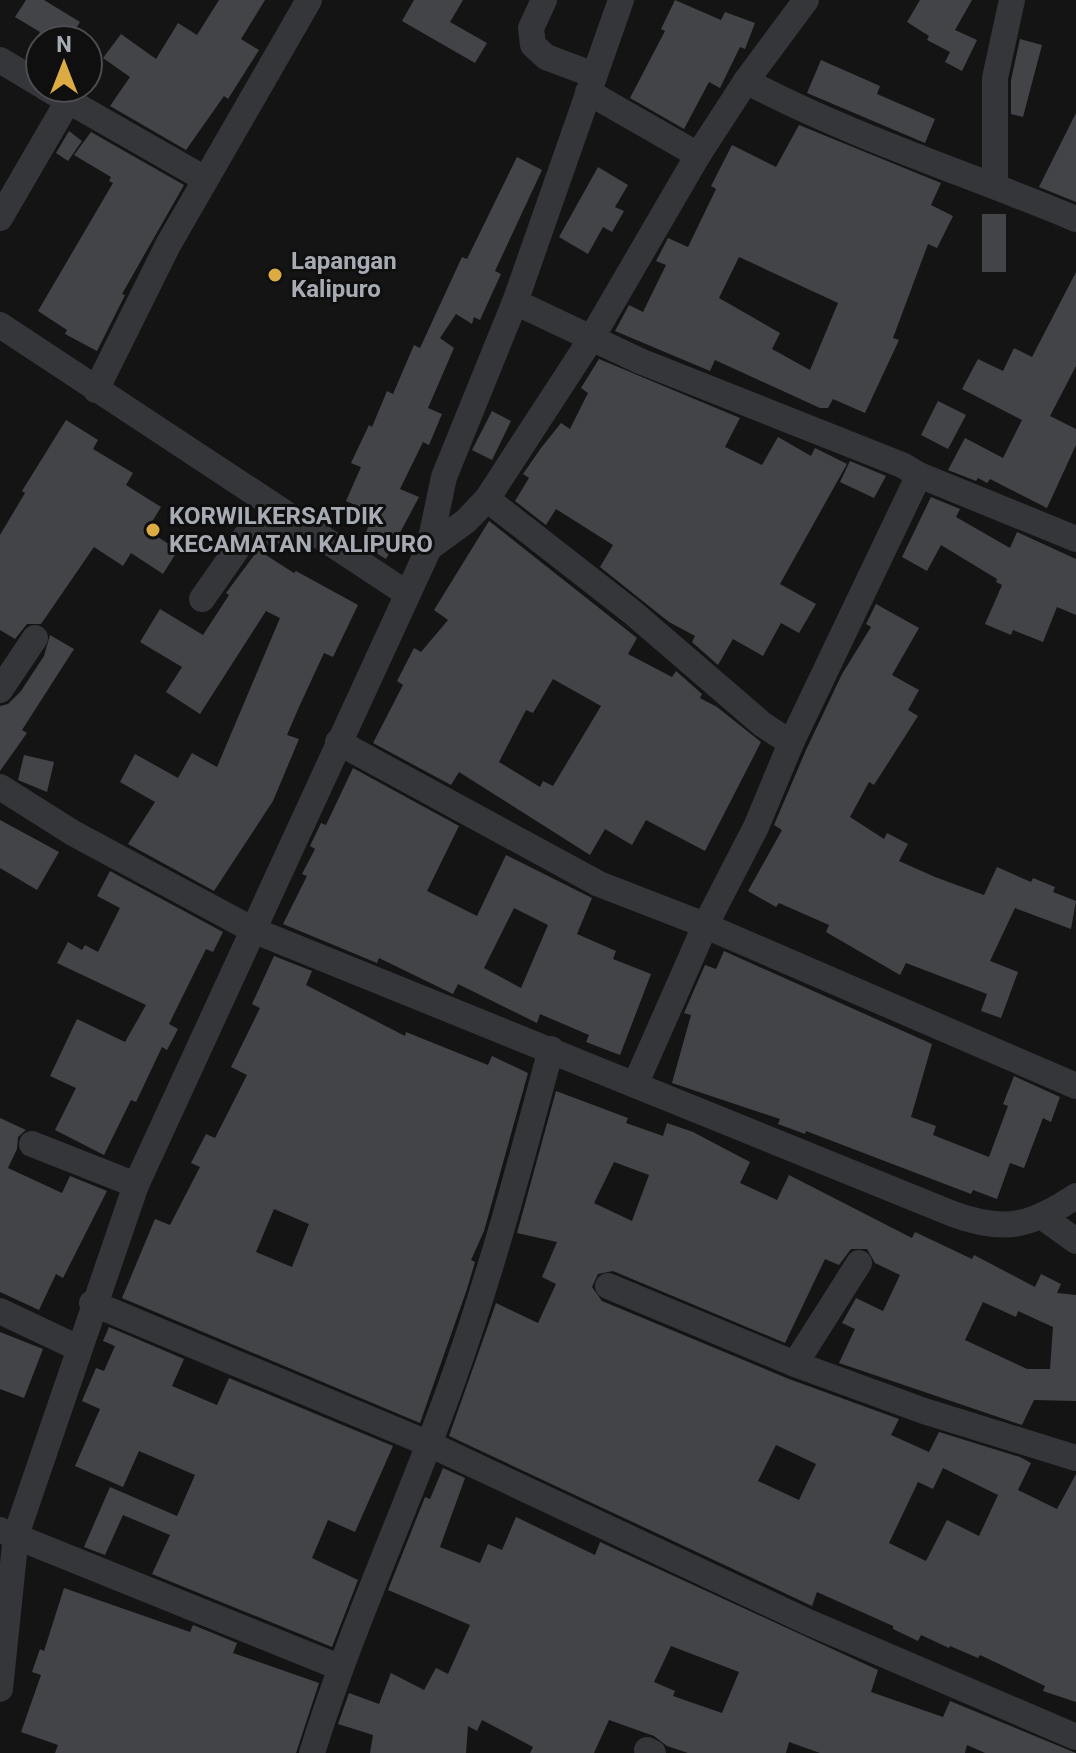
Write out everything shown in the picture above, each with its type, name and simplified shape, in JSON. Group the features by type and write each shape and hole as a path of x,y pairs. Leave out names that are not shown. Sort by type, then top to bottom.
{"street":[{"path":"96,390 168,245 309,0"},
{"path":"544,0 531,28 533,45 546,57 698,155"},
{"path":"0,1689 8,1533 92,1303 136,1185 429,548 444,477 515,302 621,0"},
{"path":"429,548 466,521 487,499 591,339 698,155 746,81 806,0"},
{"path":"990,183 995,78 1012,0"},
{"path":"0,60 24,74"},
{"path":"746,81 845,128 1076,219"},
{"path":"0,218 52,104"},
{"path":"74,104 205,179"},
{"path":"515,302 591,339 1076,539"},
{"path":"0,325 406,593"},
{"path":"623,1081 688,919 756,827 778,734 902,466"},
{"path":"487,499 632,612 778,734"},
{"path":"202,599 246,536 304,527"},
{"path":"0,690 35,638"},
{"path":"338,742 599,884 688,919 1076,1086"},
{"path":"0,787 73,833 253,930 970,1220 999,1226 1044,1218 1076,1196"},
{"path":"312,1753 339,1667 455,1377 500,1240 551,1049"},
{"path":"32,1144 136,1185"},
{"path":"1044,1218 1076,1241"},
{"path":"795,1364 859,1263"},
{"path":"608,1286 795,1364 924,1411 1076,1458"},
{"path":"92,1303 427,1443 808,1622 1076,1737"},
{"path":"0,1311 78,1348"},
{"path":"8,1533 112,1578 339,1667"}],"building":[{"path":"26,0 44,0 80,22 27,24 15,17"},
{"path":"219,0 265,0 241,39 259,50 228,99 224,96 186,150 110,106 130,77 104,57 121,34 156,59 178,23 197,35"},
{"path":"414,0 463,0 450,22 487,43 475,63 402,21"},
{"path":"675,0 721,20 725,12 755,23 745,49 740,47 720,88 709,82 684,129 630,98 665,31 661,29"},
{"path":"920,0 972,0 955,30 977,40 962,71 945,62 950,52 927,40 929,36 907,22"},
{"path":"1020,39 1042,45 1023,117 1011,114 1011,80"},
{"path":"821,60 880,86 877,94 935,119 925,143 807,93"},
{"path":"1076,113 1076,202 1039,187"},
{"path":"799,125 941,183 931,205 953,216 937,248 928,244 893,338 899,340 865,413 833,399 828,408 820,408 715,360 710,371 615,331 629,305 643,312 666,265 656,261 668,238 688,247 716,189 711,186 732,145 776,167","holes":["739,257 838,303 810,370 772,349 780,333 719,298"]},
{"path":"69,131 82,141 68,161 56,153"},
{"path":"91,132 184,185 122,294 125,295 97,351 65,334 67,330 38,311 113,183 109,181 111,177 74,155"},
{"path":"517,157 542,170 495,271 501,274 480,320 474,317 472,324 456,314 440,338 454,348 428,408 442,414 429,445 423,442 400,489 419,497 386,559 361,544 374,513 346,501 361,467 351,463 369,425 372,427 387,391 393,394 414,345 420,348 462,257 467,259"},
{"path":"598,167 628,185 615,207 624,211 612,232 603,227 588,254 559,237"},
{"path":"982,214 1006,214 1006,272 982,272"},
{"path":"1076,272 1076,366 1050,416 1076,429 1076,445 1047,508 990,479 987,483 978,478 976,481 948,470 965,438 1003,458 1022,420 962,389 978,359 1003,371 1014,348 1032,357"},
{"path":"599,359 740,418 725,447 762,465 778,437 811,456 815,448 847,464 780,584 816,604 799,633 781,623 763,656 733,639 718,665 692,642 695,636 669,622 600,567 613,545 556,509 546,525 515,501 529,478 523,474 541,448 561,423 570,429 588,393 581,388"},
{"path":"938,401 966,415 948,449 921,435"},
{"path":"492,411 511,421 492,460 472,450"},
{"path":"66,420 98,440 93,449 133,473 126,485 161,507 147,530 178,550 163,574 131,553 123,566 94,547 41,624 27,624 15,639 0,630 0,535 25,493 22,491"},
{"path":"850,461 886,476 874,498 840,482"},
{"path":"931,497 960,509 956,517 1010,548 1017,532 1076,559 1076,615 1057,607 1043,642 1013,630 1011,635 985,624 1002,585 996,582 997,579 941,545 927,571 902,557"},
{"path":"489,521 637,638 628,654 672,677 676,671 702,694 700,698 717,707 761,742 705,851 646,820 632,845 605,829 590,855 459,772 451,785 373,743 403,685 397,681 414,648 421,652 448,620 434,610","holes":["553,679 601,706 553,786 543,781 540,787 499,762 526,710 533,713"]},
{"path":"258,550 294,573 296,571 358,605 333,657 324,653 299,707 287,735 299,739 273,801 214,891 128,844 155,802 120,782 135,754 178,778 192,753 217,767 280,618 266,611 200,714 166,692 182,667 140,642 160,609 203,635 229,595 226,593"},
{"path":"876,604 919,628 892,675 919,690 908,710 918,716 874,785 869,782 850,817 884,839 887,833 908,844 899,861 935,877 984,895 997,867 1031,882 1033,878 1055,887 1053,892 1076,901 1071,929 1015,908 990,961 1018,972 1001,1018 981,1011 987,994 906,963 900,975 826,932 829,925 779,903 776,907 748,891 782,830 774,825 842,674 871,627 866,624"},
{"path":"50,635 74,649 22,730 27,733 0,771 0,706 8,704 21,691 44,656"},
{"path":"24,755 54,762 47,792 18,780"},
{"path":"353,768 459,826 427,891 477,916 506,855 592,898 577,934 616,951 613,959 651,974 620,1055 586,1042 589,1035 540,1014 537,1023 458,984 453,994 379,958 377,963 283,924 307,876 302,874 315,849 310,846 321,823 326,825","holes":["514,908 548,925 521,988 484,968"]},
{"path":"0,820 59,852 37,890 0,868"},
{"path":"110,871 223,932 213,952 206,949 169,1024 178,1029 167,1050 162,1047 136,1102 131,1100 104,1155 55,1130 76,1088 50,1076 77,1019 125,1042 146,1005 57,963 68,942 82,950 85,945 98,952 120,908 97,896"},
{"path":"724,951 932,1044 911,1117 936,1126 933,1135 989,1157 1008,1106 1003,1104 1014,1076 1060,1097 1051,1122 1043,1118 1024,1168 1010,1163 997,1199 973,1190 971,1194 806,1131 805,1134 778,1124 780,1119 672,1083 691,1015 684,1013 705,965 716,969"},
{"path":"274,956 312,971 306,985 405,1036 406,1032 488,1065 492,1056 528,1073 484,1231 471,1260 475,1262 467,1289 420,1423 122,1298 155,1219 170,1225 200,1167 191,1163 206,1134 215,1138 247,1075 231,1067 260,1008 252,1004","holes":["274,1209 309,1224 292,1267 256,1252"]},
{"path":"556,1091 628,1118 626,1123 663,1136 667,1123 693,1132 750,1162 740,1183 777,1200 789,1175 912,1238 915,1232 972,1259 974,1255 1035,1287 1041,1274 1061,1284 1057,1293 1076,1295 1076,1401 1034,1400 1022,1425 839,1363 855,1329 842,1323 856,1298 883,1311 900,1275 875,1263 867,1249 851,1249 839,1265 825,1259 785,1343 613,1271 598,1274 592,1287 602,1301 789,1379 899,1419 891,1435 929,1452 939,1432 1020,1457 1031,1463 1018,1490 1057,1509 1076,1474 1076,1702 1043,1691 1045,1686 980,1655 978,1658 921,1635 918,1641 893,1629 893,1626 817,1592 812,1606 449,1436 496,1303 538,1323 556,1284 542,1277 557,1242 517,1233","holes":["614,1162 649,1175 632,1221 594,1203","983,1302 1016,1317 1018,1311 1053,1327 1050,1369 1027,1369 965,1340","776,1445 816,1464 799,1500 758,1481","943,1468 998,1495 979,1536 947,1520 926,1561 889,1543 918,1482 933,1489"]},
{"path":"0,1118 26,1130 18,1137 17,1149 8,1168 62,1193 70,1176 107,1191 63,1278 56,1274 39,1310 0,1292"},
{"path":"109,1327 184,1359 172,1386 217,1405 229,1378 393,1446 355,1532 328,1520 312,1558 358,1580 332,1647 152,1574 170,1535 123,1515 105,1555 84,1547 110,1487 177,1516 195,1475 139,1451 123,1487 75,1466 100,1409 82,1401 96,1368 104,1371 115,1346 103,1341"},
{"path":"0,1332 43,1349 24,1398 0,1389"},
{"path":"443,1468 465,1478 440,1547 480,1563 488,1544 502,1550 516,1517 595,1555 600,1542 878,1670 871,1692 943,1717 950,1701 1076,1753 985,1753 967,1745 965,1753 820,1753 789,1742 786,1753 688,1753 667,1746 654,1736 609,1720 594,1753 530,1753 533,1747 482,1720 477,1731 468,1726 466,1753 370,1753 373,1735 338,1724 349,1693 379,1704 391,1673 424,1690 436,1668 448,1674 470,1625 388,1590 425,1497 430,1499","holes":["671,1646 739,1672 722,1713 673,1696 675,1691 654,1682"]},
{"path":"64,1588 190,1632 193,1625 237,1643 233,1653 319,1683 296,1753 55,1753 58,1745 21,1732 41,1675 32,1672 40,1649 44,1651"}],"place":[{"name":"Lapangan Kalipuro","path":"275,275"},
{"name":"KORWILKERSATDIK KECAMATAN KALIPURO","path":"153,530"}]}
